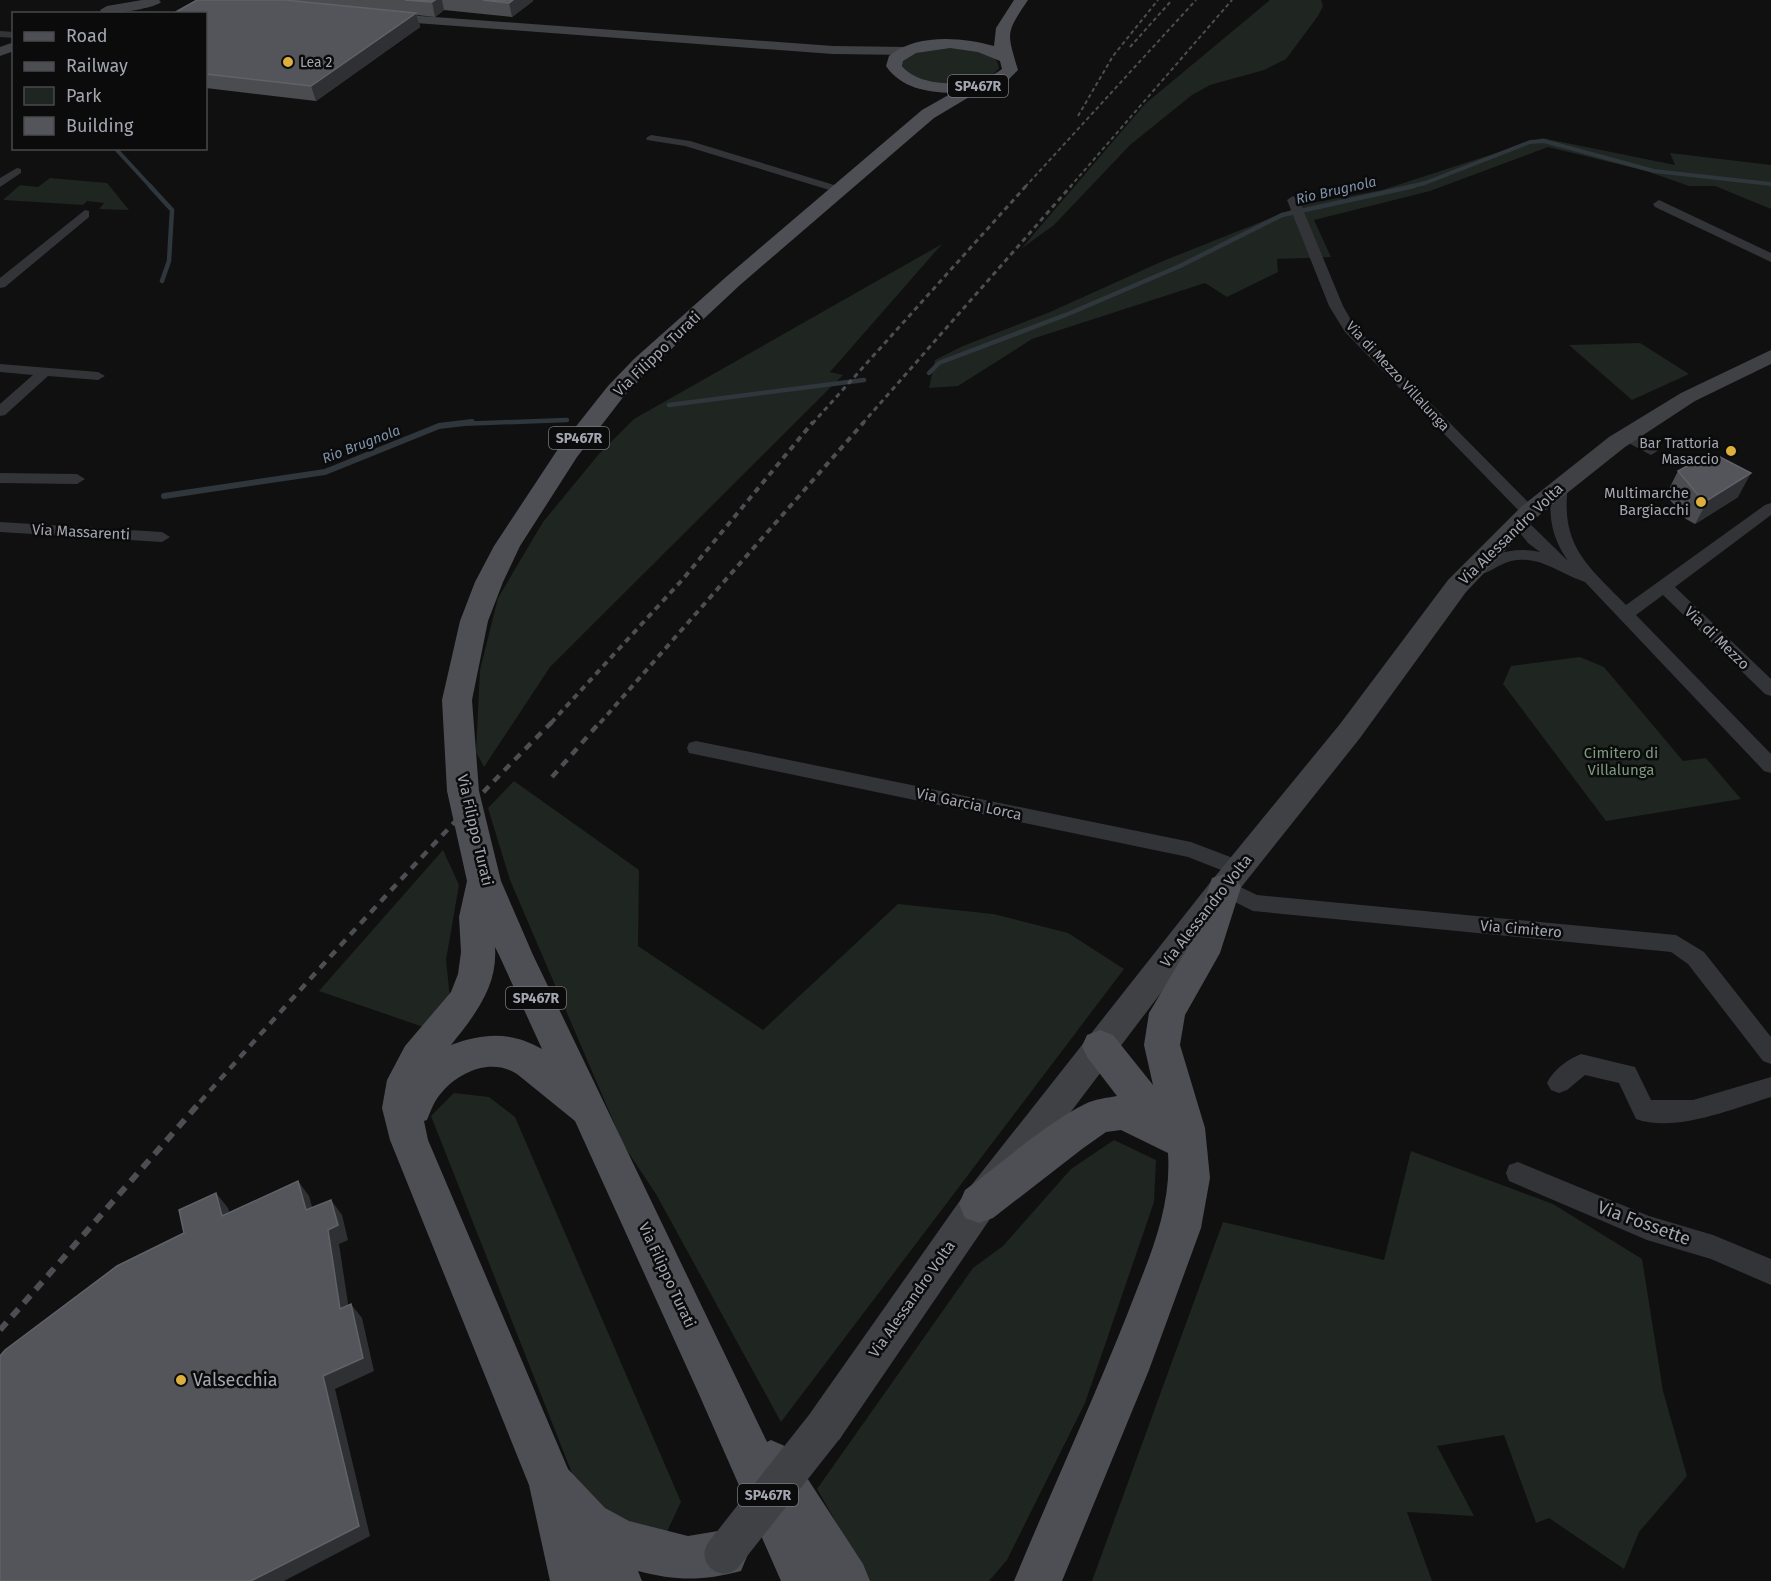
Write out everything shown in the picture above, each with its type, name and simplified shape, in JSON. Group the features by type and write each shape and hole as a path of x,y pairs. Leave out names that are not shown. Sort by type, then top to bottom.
{"main road":[{"path":"102,12 134,0"},
{"path":"1007,59 1000,42 1006,22 1021,0"},
{"path":"102,12 156,1"},
{"name":"SP467R","path":"365,16 448,24 833,50 907,51 927,45 950,43 985,48 1007,59 1010,70 998,80 975,86 942,87 912,81 900,75 895,68 863,55 833,50"},
{"path":"950,43 979,36 1006,22"},
{"path":"895,68 895,62 899,56 907,51"},
{"name":"SP467R","path":"912,81 929,99 928,114"},
{"name":"Via Filippo Turati","path":"806,1581 729,1409 484,881 463,791 457,700 474,621 489,582 507,546 567,454 616,391 685,324 928,114 975,86"},
{"name":"Via Alessandro Volta","path":"712,1568 825,1426 979,1204 1231,878 1353,727 1457,586 1524,517 1560,486 1626,436 1688,397 1771,356"},
{"path":"1038,1581 1058,1538 1170,1261 1187,1203 1190,1178 1173,1120 1162,1046 1167,1012 1203,953 1231,878"},
{"path":"484,881 476,917 478,952 476,974 465,1001 418,1058 406,1080 401,1108 406,1132 552,1485 574,1581"},
{"path":"1100,1046 1173,1120"},
{"path":"406,1132 414,1102 433,1074 455,1060 478,1053 503,1050 522,1057 591,1114"},
{"path":"979,1204 1068,1136 1099,1116 1120,1113 1141,1120 1173,1120"},
{"path":"729,1409 770,1460 846,1581"},
{"path":"552,1485 588,1525 618,1581"},
{"path":"588,1525 623,1543 712,1568"}],"street":[{"path":"651,138 686,143 840,190"},
{"path":"0,170 17,171 0,184"},
{"path":"1659,204 1771,258"},
{"name":"Via di Mezzo Villalunga","path":"1297,208 1336,306 1350,329 1524,517 1534,539 1570,560"},
{"path":"0,284 85,214"},
{"path":"0,368 98,376"},
{"path":"0,412 44,372"},
{"path":"1626,436 1651,450"},
{"path":"0,478 77,479"},
{"path":"1560,486 1555,511 1558,529 1570,560 1626,614 1771,766"},
{"path":"1626,614 1771,508"},
{"name":"Via Massarenti","path":"0,527 162,537"},
{"path":"1457,586 1486,563 1510,554 1530,554 1570,560"},
{"name":"Via di Mezzo","path":"1664,586 1771,690"},
{"name":"Via Garcia Lorca","path":"696,748 1191,850 1231,878"},
{"name":"Via Cimitero","path":"1231,878 1253,903 1676,944 1696,958 1771,1054"},
{"path":"1559,1083 1581,1064 1627,1074 1644,1111 1694,1111 1771,1087"},
{"name":"Via Fossette","path":"1518,1173 1647,1228 1713,1247 1771,1272"}],"green space":[{"path":"1270,0 1321,0 1323,6 1286,59 1264,70 1210,85 1192,95 1130,145 1054,225 1021,249 1145,104"},
{"path":"941,47 984,52 997,61 999,68 990,76 979,81 953,85 925,80 904,70 902,63 910,55"},
{"path":"1542,138 1675,165 1670,153 1771,165 1771,209 1715,186 1689,186 1646,171 1548,147 1430,191 1314,220 1331,257 1277,259 1278,272 1227,297 1205,283 1032,339 958,386 929,388 935,360 1163,261 1306,204 1382,190"},
{"path":"50,178 107,183 129,210 99,209 104,203 87,201 83,205 3,200 20,185 38,187"},
{"path":"942,244 830,372 843,375 550,667 484,767 476,752 480,670 498,598 543,522 599,454 634,419"},
{"path":"1640,343 1689,374 1632,400 1569,345"},
{"name":"Cimitero di Villalunga","path":"1580,657 1604,667 1683,761 1706,758 1741,799 1606,821 1503,684 1511,666"},
{"path":"514,781 639,870 638,946 763,1030 898,904 993,914 1068,933 1124,969 781,1422 656,1194 624,1146 510,880 488,808"},
{"path":"443,850 459,885 446,960 450,998 429,1029 319,991"},
{"path":"454,1093 489,1097 515,1117 681,1502 663,1540 618,1523 579,1491 431,1116"},
{"path":"1114,1140 1156,1160 1154,1202 1085,1403 1007,1560 989,1581 870,1581 817,1489 973,1268 1003,1246 1071,1169"},
{"path":"1411,1151 1553,1204 1642,1259 1663,1391 1687,1476 1639,1532 1624,1569 1549,1518 1536,1523 1504,1435 1437,1446 1474,1516 1407,1512 1432,1581 1092,1581 1223,1222 1384,1260"}],"building":[{"name":"Lea 2","path":"197,0 285,0 416,13 311,86 207,74 207,12 176,12"},
{"path":"405,0 435,0 432,2"},
{"path":"483,0 513,0 509,3"},
{"path":"1720,457 1751,473 1708,500 1698,495 1678,471 1696,461 1705,466"},
{"name":"Valsecchia","path":"298,1181 306,1210 331,1200 338,1225 328,1230 340,1309 351,1304 363,1358 323,1376 359,1526 251,1581 0,1581 0,1356 117,1266 184,1233 179,1210 216,1193 222,1216"}],"waterway":[{"name":"Rio Brugnola","path":"1408,187 1425,183 1530,142 1544,141 1654,171 1771,184"},
{"path":"117,150 151,187"},
{"path":"150,186 172,210 169,261 162,281"},
{"name":"Rio Brugnola","path":"929,373 939,363 1068,314 1180,266 1282,215 1414,186"},
{"name":"Rio Brugnola","path":"669,405 864,380"},
{"name":"Rio Brugnola","path":"459,424 567,420"},
{"name":"Rio Brugnola","path":"164,496 325,472 439,426 472,422"}],"railway":[{"path":"1078,116 1113,56 1158,0"},
{"path":"1130,47 1172,0"},
{"path":"1025,187 1196,0"},
{"path":"1070,187 1232,0"},
{"path":"812,424 1026,186"},
{"path":"862,424 1071,186"},
{"path":"551,723 683,579 813,422"},
{"path":"600,723 864,422"},
{"path":"552,777 601,721"},
{"path":"200,1102 330,957 551,723"},
{"path":"0,1330 202,1100"}],"place":[{"name":"Lea 2","path":"288,62"},
{"name":"Bar Trattoria Masaccio","path":"1731,451"},
{"name":"Multimarche Bargiacchi","path":"1701,502"},
{"name":"Valsecchia","path":"181,1380"}]}
